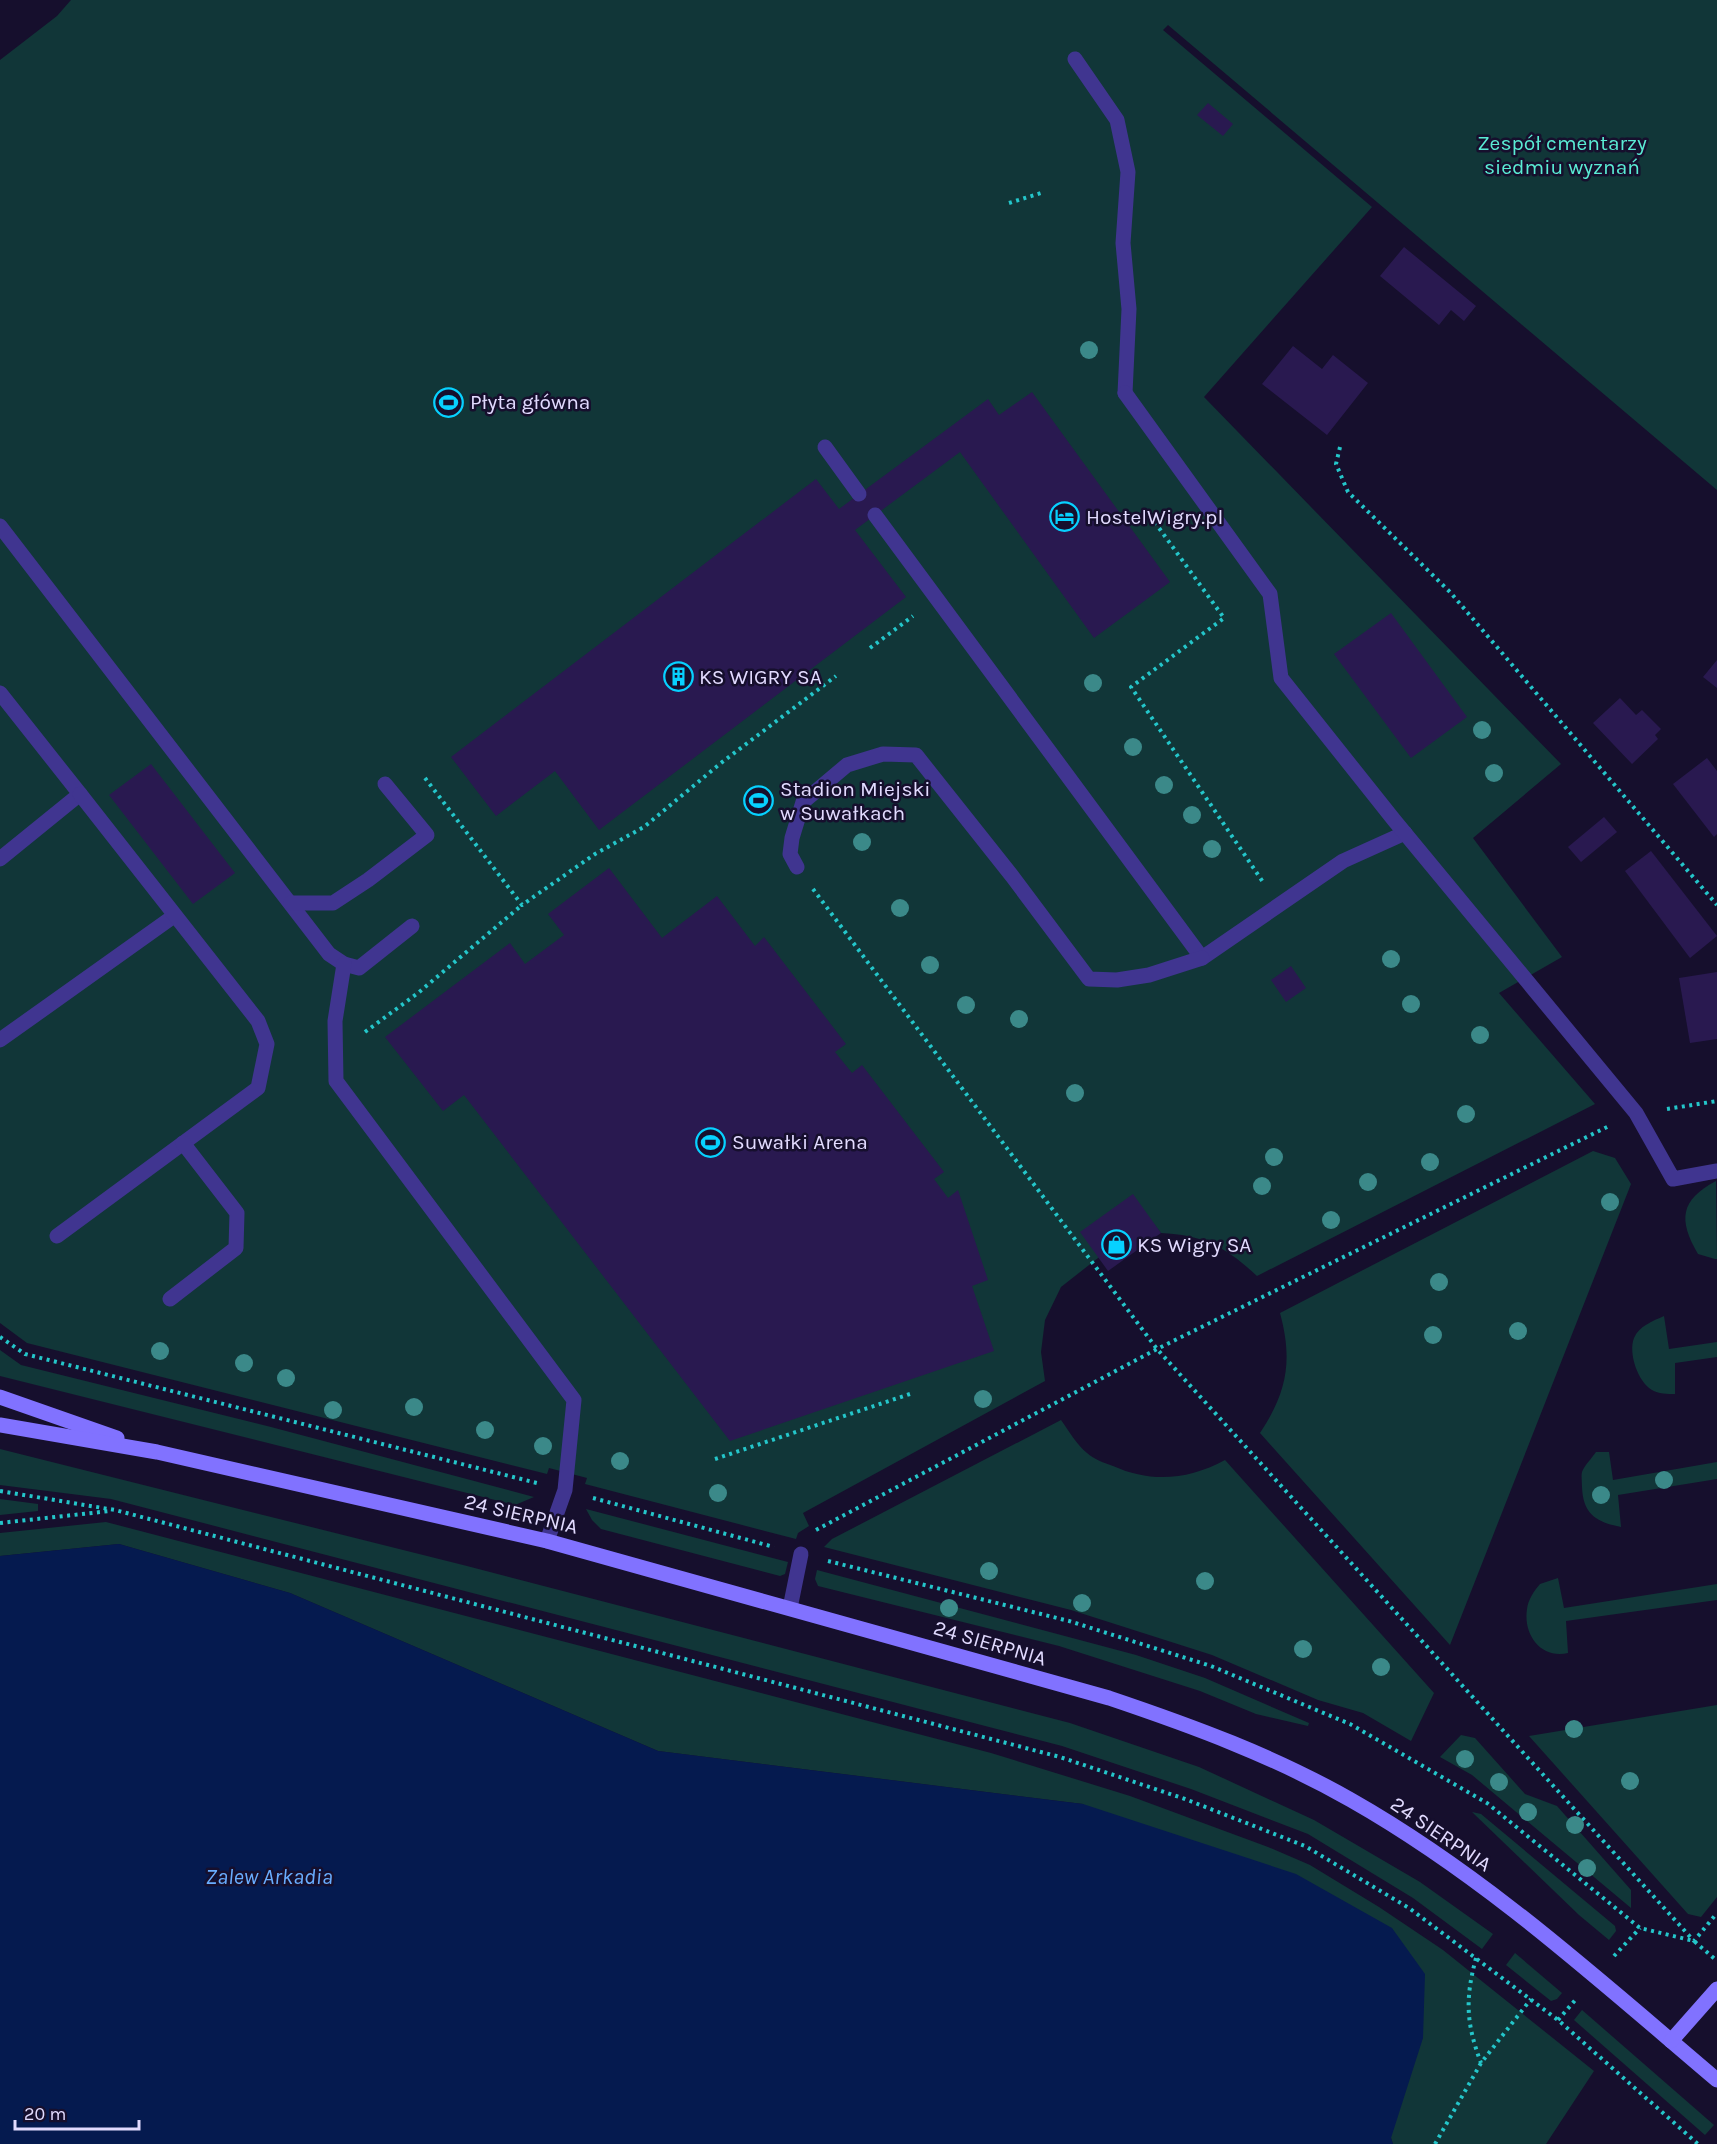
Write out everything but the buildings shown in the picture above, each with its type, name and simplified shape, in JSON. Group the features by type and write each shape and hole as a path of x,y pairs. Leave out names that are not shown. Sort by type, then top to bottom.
{"main road":[{"name":"24 SIERPNIA","path":"0,1396 157,1452"},
{"name":"24 SIERPNIA","path":"0,1425 157,1452 547,1541 1109,1698 1170,1719 1260,1755 1320,1784 1350,1799 1426,1846 1507,1905 1717,2080"},
{"path":"1671,2041 1717,1989"}],"street":[{"path":"1075,59 1117,120 1128,172 1123,243 1129,309 1125,393 1270,594 1281,678 1405,833 1636,1113 1673,1179 1717,1171"},
{"path":"825,447 859,494"},
{"path":"875,515 1202,958"},
{"path":"0,525 330,954 344,964 359,968 412,926"},
{"path":"0,693 258,1021 267,1044 258,1088 57,1236"},
{"path":"797,867 790,854 792,838 803,802 847,765 883,754 916,755 1012,876 1089,979 1117,980 1149,975 1202,958 1343,861 1405,833"},
{"path":"291,903 333,903 368,880 427,835 385,784"},
{"path":"0,859 80,794"},
{"path":"0,1040 174,916"},
{"path":"344,964 335,1022 336,1081 574,1400 565,1490 547,1541"},
{"path":"170,1299 236,1248 237,1213 183,1143"},
{"path":"790,1608 801,1554"}],"path":[{"path":"1009,203 1041,193"},
{"path":"1340,447 1336,464 1348,492 1450,592 1717,905"},
{"path":"1146,510 1224,618 1131,687 1264,884"},
{"path":"870,648 913,616"},
{"path":"365,1032 418,993 522,905 596,854 644,827 721,763 836,676"},
{"path":"425,778 522,905"},
{"path":"797,867 1157,1349 1694,1941 1717,1961"},
{"path":"801,1554 806,1537 822,1527 1157,1349 1636,1113 1717,1101"},
{"path":"0,1337 25,1354 565,1490 801,1554 1069,1621 1211,1666 1350,1724 1487,1803 1640,1928 1694,1941"},
{"path":"715,1459 913,1393"},
{"path":"0,1491 115,1510 1060,1756 1185,1799 1305,1846 1409,1908 1531,1999 1698,2144"},
{"path":"0,1523 115,1510"},
{"path":"1694,1941 1717,1913"},
{"path":"1476,1958 1467,2008 1472,2039 1481,2063"},
{"path":"1435,2144 1481,2063 1531,1999"}],"green space":[{"name":"Stadion Miejski w Suwałkach","path":"71,0 1717,0 1717,490 1168,25 1163,30 1372,207 1204,397 1561,764 1473,838 1562,957 1499,993 1595,1104 1257,1276 1235,1257 1214,1244 1190,1236 1161,1233 1149,1218 1061,1287 1045,1320 1041,1352 1045,1381 803,1513 809,1526 798,1533 796,1539 585,1484 587,1478 549,1468 547,1474 27,1343 0,1323 0,60 57,16"},
{"path":"1593,1151 1615,1158 1631,1184 1450,1645 1260,1433 1276,1404 1285,1376 1286,1346 1280,1313"},
{"path":"1716,1181 1717,1259 1715,1259 1698,1254 1687,1231 1685,1221 1689,1203 1704,1188"},
{"path":"1664,1316 1669,1349 1717,1342 1717,1357 1675,1363 1675,1394 1663,1394 1647,1386 1642,1381 1633,1359 1632,1344 1636,1334 1647,1324"},
{"path":"0,1350 21,1365 271,1427 534,1497 515,1505 0,1376"},
{"path":"1061,1420 1076,1442 1090,1455 1106,1464 1141,1475 1169,1477 1183,1475 1211,1467 1225,1460 1434,1693 1411,1741 1363,1713 1318,1700 1212,1655 1071,1610 824,1547 832,1539"},
{"path":"0,1449 467,1566 1070,1723 1199,1767 1314,1820 1420,1882 1493,1934 1482,1949 1413,1898 1308,1834 1191,1789 1062,1746 111,1499 0,1485"},
{"path":"1596,1452 1609,1452 1613,1480 1717,1462 1717,1479 1618,1495 1621,1527 1598,1519 1592,1515 1585,1504 1582,1472"},
{"path":"0,1499 38,1504 38,1511 0,1515"},
{"path":"586,1509 788,1562 785,1574 780,1576 601,1529"},
{"path":"106,1522 991,1753 1130,1796 1310,1865 1443,1950 1594,2071 1546,2144 1393,2144 1391,2138 1083,1804 658,1751 290,1593 119,1544 0,1556 0,1533"},
{"path":"817,1570 1136,1655 1205,1678 1309,1723 1308,1726 1256,1714 1200,1691 1059,1646 818,1586 815,1579"},
{"path":"1558,1578 1564,1608 1717,1584 1717,1600 1566,1621 1568,1653 1558,1654 1542,1649 1531,1636 1527,1609 1540,1584"},
{"path":"1717,1705 1717,1897 1701,1917 1688,1914 1529,1736"},
{"path":"1461,1735 1475,1738 1525,1794 1557,1806 1631,1890 1631,1908 1472,1775 1440,1757"},
{"path":"1472,1812 1481,1814 1615,1926 1616,1931 1609,1940 1579,1915"},
{"path":"1515,1953 1562,1993 1557,1999 1551,2001 1506,1965"},
{"path":"1582,2010 1714,2125 1705,2135 1574,2020"}],"water":[{"name":"Zalew Arkadia","path":"119,1544 290,1593 658,1751 1083,1804 1296,1874 1392,1928 1425,1974 1423,2038 1391,2138 1393,2144 0,2144 0,1556"}],"place":[{"name":"Płyta główna","path":"449,402"},
{"name":"HostelWigry.pl","path":"1065,517"},
{"name":"KS WIGRY SA","path":"678,677"},
{"name":"Stadion Miejski w Suwałkach","path":"759,801"},
{"name":"Suwałki Arena","path":"711,1142"},
{"name":"KS Wigry SA","path":"1116,1245"}],"park label":[{"name":"Zespół cmentarzy siedmiu wyznań","path":"1562,155"}]}
